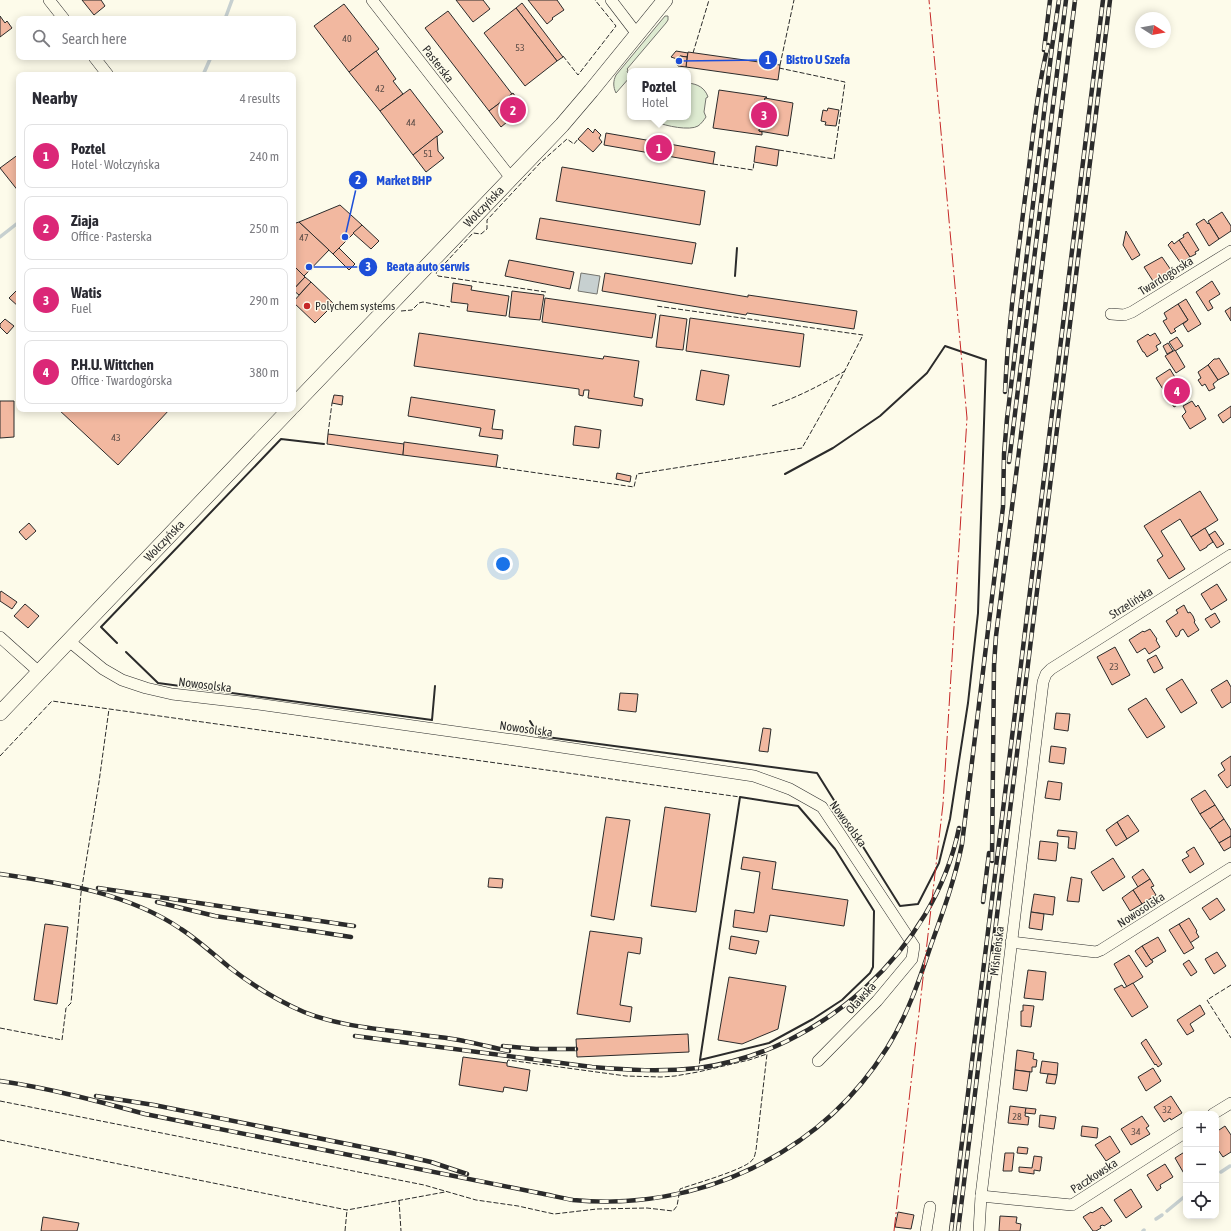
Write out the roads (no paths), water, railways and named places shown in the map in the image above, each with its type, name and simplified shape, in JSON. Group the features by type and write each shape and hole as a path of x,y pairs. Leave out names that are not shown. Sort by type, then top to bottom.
{"street":[{"path":"49,0 62,16"},
{"name":"Pasterska","path":"372,0 511,178"},
{"path":"611,0 637,34"},
{"name":"Wołczyńska","path":"296,403 591,92 665,0"},
{"path":"96,60 106,72"},
{"name":"Twardogórska","path":"1111,314 1124,315 1132,312 1231,251"},
{"name":"Wołczyńska","path":"0,713 287,412"},
{"name":"Strzelińska","path":"1046,674 1051,668 1231,555"},
{"path":"0,637 39,672"},
{"name":"Nowosolska","path":"69,641 103,669 122,680 146,688 172,694 250,703 521,741 754,776 790,789 822,807 914,946"},
{"name":"Miśnieńska","path":"979,1231 981,1196 1011,942 1043,682 1046,674"},
{"name":"Nowosolska","path":"1011,942 1096,952 1231,868"},
{"name":"Oławska","path":"818,1061 877,1001 912,960 914,946"},
{"path":"1218,1111 1231,1103"},
{"name":"Paczkowska","path":"981,1196 1072,1205 1183,1134"},
{"path":"926,1231 930,1207"}],"waterway":[{"path":"226,16 232,0"},
{"path":"204,72 210,60"},
{"path":"0,237 16,224"},
{"path":"1221,1172 1230,1166"},
{"path":"1167,1211 1183,1198"},
{"path":"1156,1219 1162,1215"}],"railway":[{"path":"1044,50 1050,0"},
{"path":"0,1081 55,1091 145,1114 573,1200 619,1201 665,1196 709,1185 751,1169 791,1146 827,1119 859,1086 887,1048 901,1023 922,972 956,870 962,844 1003,507 1004,454 1007,419 1059,0"},
{"path":"1009,462 1066,0"},
{"path":"992,861 994,665 996,636 1075,0"},
{"path":"951,1231 1103,0"},
{"path":"958,1231 1110,0"},
{"path":"1005,392 1006,368 1019,246 1037,102 1048,45"},
{"path":"355,1036 592,1067 619,1069 658,1070 698,1068 744,1058 787,1041 828,1017 865,988 898,953 925,915 946,873 959,828"},
{"path":"983,902 989,853"},
{"path":"0,874 47,881 94,891 139,906 187,933 255,986 304,1012 318,1017 362,1027 459,1040 509,1051"},
{"path":"98,888 354,926"},
{"path":"157,902 215,916 351,937"},
{"path":"503,1046 536,1049 576,1049"},
{"path":"96,1096 154,1105 392,1153 431,1162 467,1174"}],"place":[{"name":"Bistro U Szefa","path":"679,61"},
{"name":"Ziaja","path":"513,110"},
{"name":"Watis","path":"764,115"},
{"name":"Poztel","path":"659,148"},
{"name":"Market BHP","path":"345,237"},
{"name":"Beata auto serwis","path":"309,267"},
{"name":"Polychem systems","path":"307,306"},
{"name":"P.H.U. Wittchen","path":"1177,391"}]}
